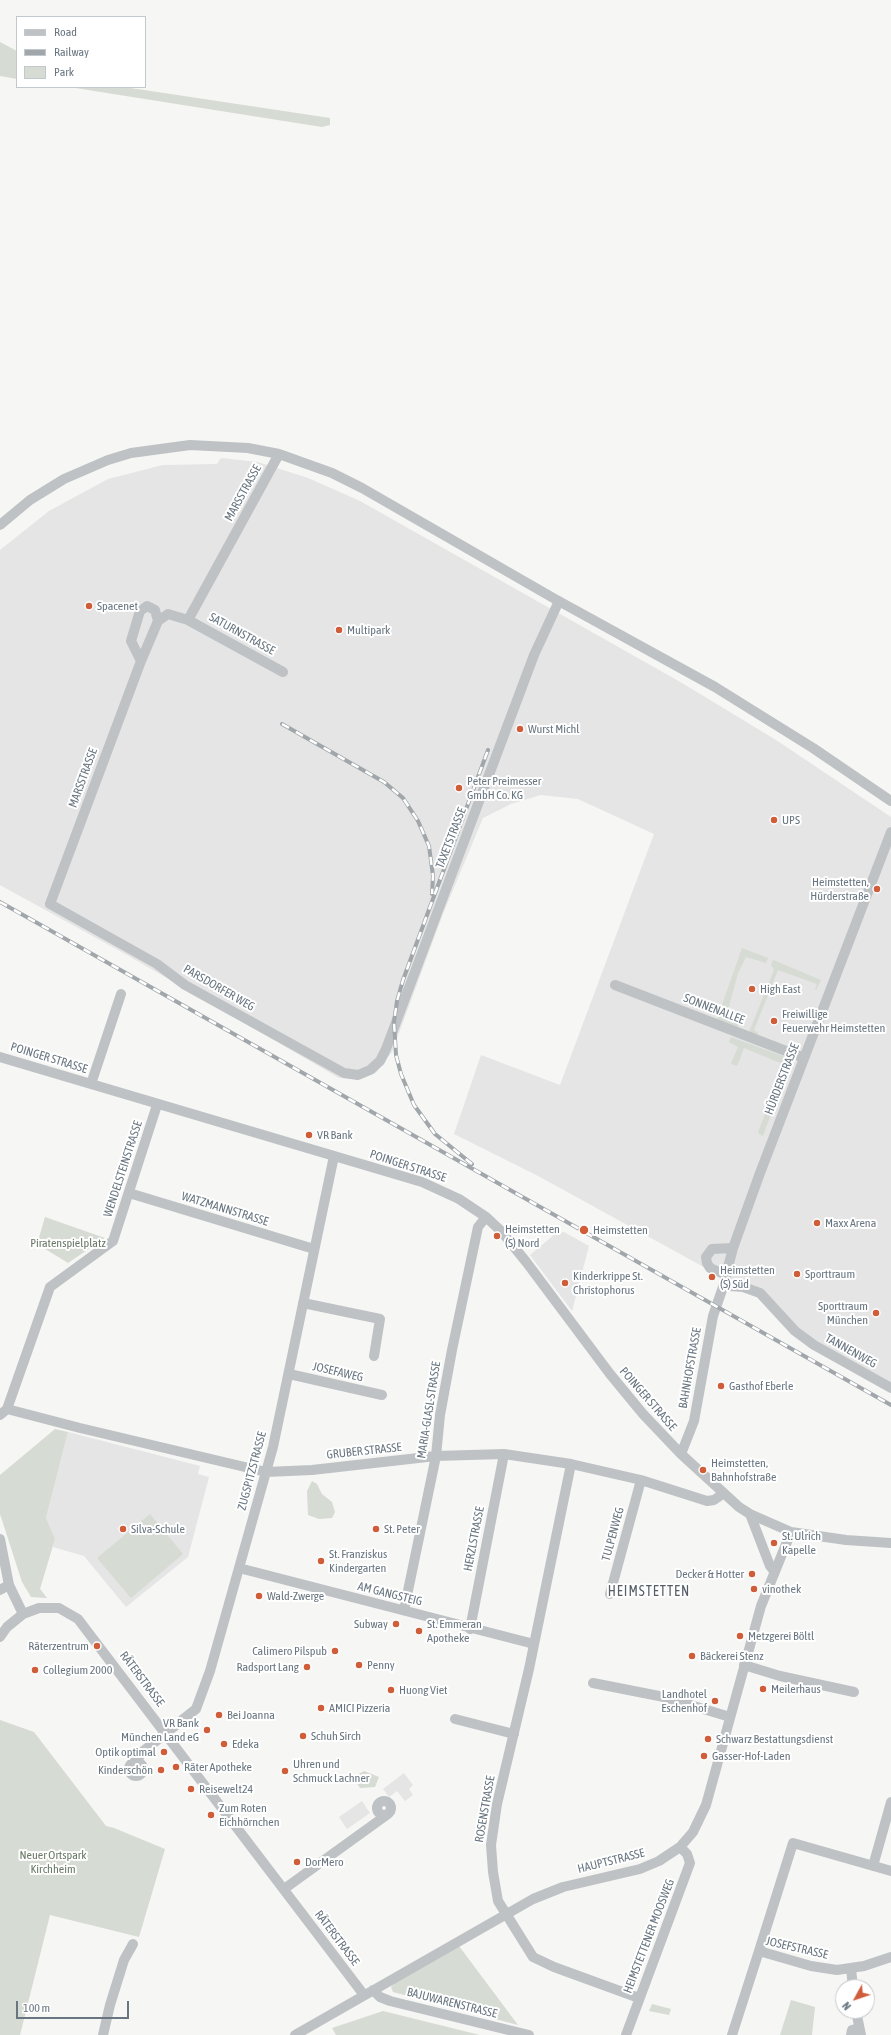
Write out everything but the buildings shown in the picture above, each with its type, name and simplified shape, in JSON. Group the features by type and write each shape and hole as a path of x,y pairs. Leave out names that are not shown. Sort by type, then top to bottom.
{"street":[{"path":"0,525 30,500 64,479 108,460 131,453 190,445 248,448 279,454 332,473 362,488 558,601 750,708 891,801"},
{"name":"MARSSTRASSE","path":"188,620 279,454"},
{"name":"TAXETSTRASSE","path":"358,1075 370,1070 380,1061 386,1049 534,655 558,601"},
{"path":"140,661 131,641 140,611 146,606 155,610 158,621 168,614 188,620"},
{"name":"SATURNSTRASSE","path":"188,620 283,672"},
{"name":"MARSSTRASSE","path":"50,904 140,661 158,621"},
{"name":"HÜRDERSTRASSE","path":"723,1288 733,1248 760,1173 891,832"},
{"name":"PARSDORFER WEG","path":"50,904 157,964 185,985 344,1073 358,1075"},
{"name":"SONNENALLEE","path":"615,985 804,1058"},
{"name":"POINGER STRASSE","path":"91,1084 121,994"},
{"name":"POINGER STRASSE","path":"0,1057 157,1105 334,1156 439,1189 459,1198 486,1217 518,1250 623,1392 681,1454"},
{"name":"WENDELSTEINSTRASSE","path":"4,1412 50,1287 113,1241 157,1105"},
{"name":"ZUGSPITZSTRASSE","path":"137,1762 141,1753 191,1715 198,1705 216,1650 266,1472 289,1374 334,1156"},
{"name":"WATZMANNSTRASSE","path":"129,1193 314,1249"},
{"name":"MARIA-GLASL-STRASSE","path":"404,1610 436,1456 440,1415 471,1258 478,1227 486,1217"},
{"path":"726,1275 710,1268 706,1257 712,1249 733,1248"},
{"name":"TANNENWEG","path":"723,1288 730,1286 743,1287 760,1293 795,1331 814,1345 891,1388"},
{"name":"BAHNHOFSTRASSE","path":"681,1454 694,1421 712,1316 723,1288"},
{"path":"303,1303 380,1320 374,1356"},
{"name":"JOSEFAWEG","path":"289,1374 382,1395"},
{"name":"GRUBER STRASSE","path":"4,1412 80,1428 266,1472 312,1470 436,1456 504,1454 571,1464 641,1480 707,1501 714,1500 724,1493"},
{"name":"HERZLSTRASSE","path":"470,1628 504,1454"},
{"path":"681,1454 724,1493 750,1514 774,1526 790,1532 846,1540 891,1543"},
{"name":"ROSENSTRASSE","path":"571,1464 534,1644 497,1804 491,1845 494,1884 498,1901 534,1957 554,1967 639,1998"},
{"name":"TULPENWEG","path":"610,1594 641,1480"},
{"path":"750,1514 770,1566 774,1571"},
{"name":"HAUPTSTRASSE","path":"295,2035 506,1913 533,1899 563,1886 622,1874 651,1865 670,1855 680,1847 693,1832 704,1810 761,1606 790,1532"},
{"path":"0,1539 5,1588 23,1614 7,1627 0,1637"},
{"name":"AM GANGSTEIG","path":"239,1568 534,1644"},
{"name":"RÄTERSTRASSE","path":"23,1614 48,1607 59,1608 78,1619 167,1734 284,1890 368,1993"},
{"path":"744,1665 780,1676 854,1692"},
{"path":"593,1683 664,1697 730,1717"},
{"path":"455,1719 514,1734"},
{"path":"873,1866 890,1813 891,1802"},
{"path":"284,1890 388,1814"},
{"path":"759,1951 793,1843 891,1871"},
{"name":"HEIMSTETTENER MOOSWEG","path":"626,2035 690,1863 687,1854 680,1847"},
{"path":"102,2035 124,1960 133,1944"},
{"name":"JOSEFSTRASSE","path":"732,2035 759,1951 811,1966 830,1969 851,1969 891,1957"},
{"path":"851,1969 852,1979"},
{"name":"BAJUWARENSTRASSE","path":"368,1993 390,2001 529,2035"},
{"path":"856,2019 857,2033"}],"shaded area":[{"path":"221,458 258,462 308,478 360,501 682,683 776,740 891,817 891,1384 816,1344 799,1330 764,1292 731,1282 540,1177 454,1134 481,1055 560,1085 654,834 578,799 541,795 511,804 483,818 443,914 392,1052 376,1073 357,1079 339,1078 127,955 0,885 0,550 49,511 108,479 163,465 217,464"},
{"name":"Kinderkrippe St. Christophorus","path":"564,1232 589,1246 572,1311 530,1255 555,1234"},
{"name":"Silva-Schule","path":"68,1432 200,1466 198,1474 209,1477 188,1557 126,1607 84,1556 53,1547 55,1539 46,1518"},
{"path":"404,1773 413,1785 409,1789 413,1795 405,1801 397,1791 389,1797 383,1789"},
{"path":"362,1801 370,1813 347,1829 339,1817"}],"green space":[{"path":"0,42 16,50 16,79 0,76"},
{"path":"75,88 131,88 330,118 330,125 322,127"},
{"path":"742,948 768,958 766,963 746,957 738,973 726,1017 740,1023 736,1028 717,1019"},
{"path":"773,960 821,980 815,990 817,984 778,970 754,1030 758,1033 757,1036 749,1032 774,970 771,965"},
{"path":"731,1037 785,1057 790,1062 763,1136 758,1133 783,1064 744,1048 737,1066 731,1064 738,1047 729,1042"},
{"name":"Piratenspielplatz","path":"45,1217 105,1238 68,1263 42,1247 38,1241"},
{"path":"55,1429 68,1432 46,1518 55,1539 40,1589 47,1598 31,1597 22,1582 0,1514 0,1475"},
{"path":"312,1481 317,1484 322,1494 332,1502 335,1512 332,1518 319,1519 308,1515 307,1491"},
{"path":"150,1514 183,1554 131,1598 97,1558"},
{"name":"Neuer Ortspark Kirchheim","path":"0,1720 34,1732 106,1826 165,1849 139,1937 50,1915 20,2035 0,2035"},
{"path":"364,1771 379,1777 375,1787 360,1788 353,1777"},
{"path":"459,1946 518,2025 393,1992 391,1987 396,1981"},
{"path":"791,2000 815,2007 812,2035 780,2035"},
{"path":"652,2004 671,2009 669,2015 649,2011"},
{"path":"383,2011 480,2035 336,2035 332,2028"}],"railway":[{"path":"282,724 384,782 403,798 418,821 429,846 433,876 432,894"},
{"path":"472,1164 435,1134 414,1105 401,1074 396,1055 394,1022 397,1001 403,980 488,750"},
{"path":"0,902 891,1405"}],"place":[{"name":"Spacenet","path":"89,606"},
{"name":"Multipark","path":"339,630"},
{"name":"Wurst Michl","path":"520,729"},
{"name":"Peter Preimesser GmbH Co. KG","path":"459,788"},
{"name":"UPS","path":"774,820"},
{"name":"Heimstetten, Hürderstraße","path":"877,889"},
{"name":"High East","path":"752,989"},
{"name":"Freiwillige Feuerwehr Heimstetten","path":"774,1021"},
{"name":"VR Bank","path":"309,1135"},
{"name":"Maxx Arena","path":"817,1223"},
{"name":"Heimstetten","path":"584,1230"},
{"name":"Heimstetten (S) Nord","path":"497,1236"},
{"name":"Sporttraum","path":"797,1274"},
{"name":"Heimstetten (S) Süd","path":"712,1277"},
{"name":"Kinderkrippe St. Christophorus","path":"565,1283"},
{"name":"Sporttraum München","path":"876,1313"},
{"name":"Gasthof Eberle","path":"721,1386"},
{"name":"Heimstetten, Bahnhofstraße","path":"703,1470"},
{"name":"Silva-Schule","path":"123,1529"},
{"name":"St. Peter","path":"376,1529"},
{"name":"St. Ulrich Kapelle","path":"774,1543"},
{"name":"St. Franziskus Kindergarten","path":"321,1561"},
{"name":"Decker & Hotter","path":"752,1574"},
{"name":"vinothek","path":"754,1589"},
{"name":"Wald-Zwerge","path":"259,1596"},
{"name":"Subway","path":"396,1624"},
{"name":"St. Emmeran Apotheke","path":"419,1631"},
{"name":"Metzgerei Böltl","path":"740,1636"},
{"name":"Räterzentrum","path":"97,1646"},
{"name":"Calimero Pilspub","path":"335,1651"},
{"name":"Bäckerei Stenz","path":"692,1656"},
{"name":"Penny","path":"359,1665"},
{"name":"Radsport Lang","path":"307,1667"},
{"name":"Collegium 2000","path":"35,1670"},
{"name":"Meilerhaus","path":"763,1689"},
{"name":"Huong Viet","path":"391,1690"},
{"name":"Landhotel Eschenhof","path":"715,1701"},
{"name":"AMICI Pizzeria","path":"321,1708"},
{"name":"Bei Joanna","path":"219,1715"},
{"name":"VR Bank München Land eG","path":"207,1730"},
{"name":"Schuh Sirch","path":"303,1736"},
{"name":"Schwarz Bestattungsdienst","path":"708,1739"},
{"name":"Edeka","path":"224,1744"},
{"name":"Optik optimal","path":"164,1752"},
{"name":"Gasser-Hof-Laden","path":"704,1756"},
{"name":"Räter Apotheke","path":"176,1767"},
{"name":"Kinderschön","path":"161,1770"},
{"name":"Uhren und Schmuck Lachner","path":"285,1771"},
{"name":"Reisewelt24","path":"191,1789"},
{"name":"Zum Roten Eichhörnchen","path":"211,1815"},
{"name":"DorMero","path":"297,1862"}],"district":[{"name":"HEIMSTETTEN","path":"649,1592"}]}
